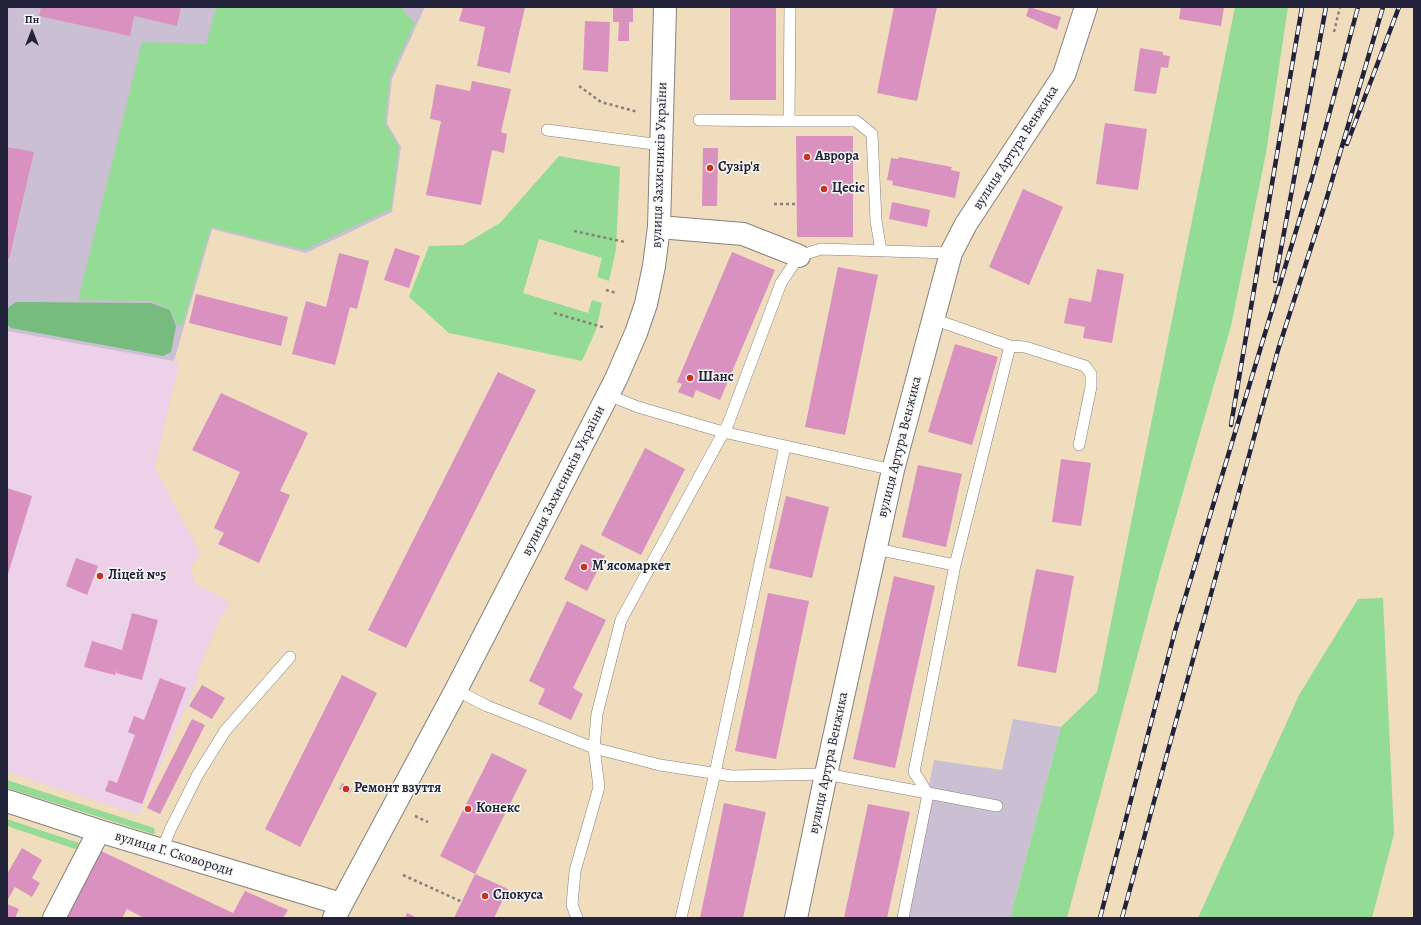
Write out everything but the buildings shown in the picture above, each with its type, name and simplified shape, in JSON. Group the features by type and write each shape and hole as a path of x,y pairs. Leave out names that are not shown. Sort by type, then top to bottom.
{"street":[{"name":"вулиця Захисників України","path":"338,911 456,690 608,395 636,333 646,304 654,266 659,227 665,7"},
{"name":"вулиця Артура Венжика","path":"796,918 893,470 951,253 966,224 1064,75 1086,7"},
{"path":"659,227 743,234 799,256"},
{"name":"вулиця Г. Сковороди","path":"7,801 162,850 338,911"},
{"path":"54,918 99,831"}],"lane":[{"path":"789,121 790,7"},
{"path":"699,120 856,121 872,134 876,221 881,251"},
{"path":"547,130 661,145"},
{"path":"577,918 572,905 575,871 600,787 594,748 597,714 621,620 728,424 781,283 799,256 821,249 951,253"},
{"path":"933,319 1010,346 1025,347 1085,366 1092,374 1091,387 1078,445"},
{"path":"903,918 928,794 914,772 955,565 1010,346"},
{"path":"608,395 638,407 723,432 893,470"},
{"path":"681,918 715,773 785,446"},
{"path":"876,549 955,565"},
{"path":"162,850 196,776 225,731 290,657"},
{"path":"456,690 487,706 594,748 660,765 732,776 826,774 997,806"}],"path":[{"path":"1334,32 1340,7"},
{"path":"579,86 601,102 638,112"},
{"path":"774,204 796,204"},
{"path":"574,231 625,242"},
{"path":"606,290 616,293"},
{"path":"554,313 606,328"},
{"path":"403,875 462,902"}],"shaded area":[{"path":"7,7 425,7 392,79 387,123 401,147 392,212 306,253 212,229 174,361 7,331"},
{"name":"Ліцей №5","path":"7,331 179,362 155,468 200,553 191,568 195,584 230,602 216,627 198,671 196,683 139,815 7,772"},
{"path":"1013,719 1061,727 1010,918 903,918 934,760 1002,770"}],"green space":[{"path":"216,7 402,7 405,13 415,23 390,77 385,123 399,147 391,209 304,250 211,227 182,326 177,325 171,309 151,301 78,300 142,42 206,44"},
{"path":"1235,7 1288,7 1266,153 1231,326 1159,575 1067,918 1010,918 1061,727 1097,692"},
{"path":"559,156 620,167 616,249 609,281 597,277 602,258 539,239 523,293 588,313 592,300 602,303 596,330 582,361 449,333 409,297 429,246 463,245 500,223"},
{"path":"16,302 151,303 170,310 176,326 171,352 163,356 11,328 7,324 7,310"},
{"path":"1383,598 1394,834 1372,918 1198,918 1299,695 1358,599"},
{"path":"7,780 154,828 155,833 153,834 7,788"},
{"path":"7,819 84,845 81,851 7,826"}],"railway":[{"path":"1231,425 1302,7"},
{"path":"1275,281 1326,7"},
{"path":"1100,918 1175,631 1312,178 1358,7"},
{"path":"1122,918 1278,350 1325,204 1383,7"},
{"path":"1347,144 1399,7"}],"place":[{"name":"Аврора","path":"807,157"},
{"name":"Сузір'я","path":"710,168"},
{"name":"Цесіс","path":"824,189"},
{"name":"Шанс","path":"690,378"},
{"name":"Мʼясомаркет","path":"584,567"},
{"name":"Ліцей №5","path":"100,576"},
{"name":"Ремонт взуття","path":"346,789"},
{"name":"Конекс","path":"468,809"},
{"name":"Спокуса","path":"485,896"}]}
